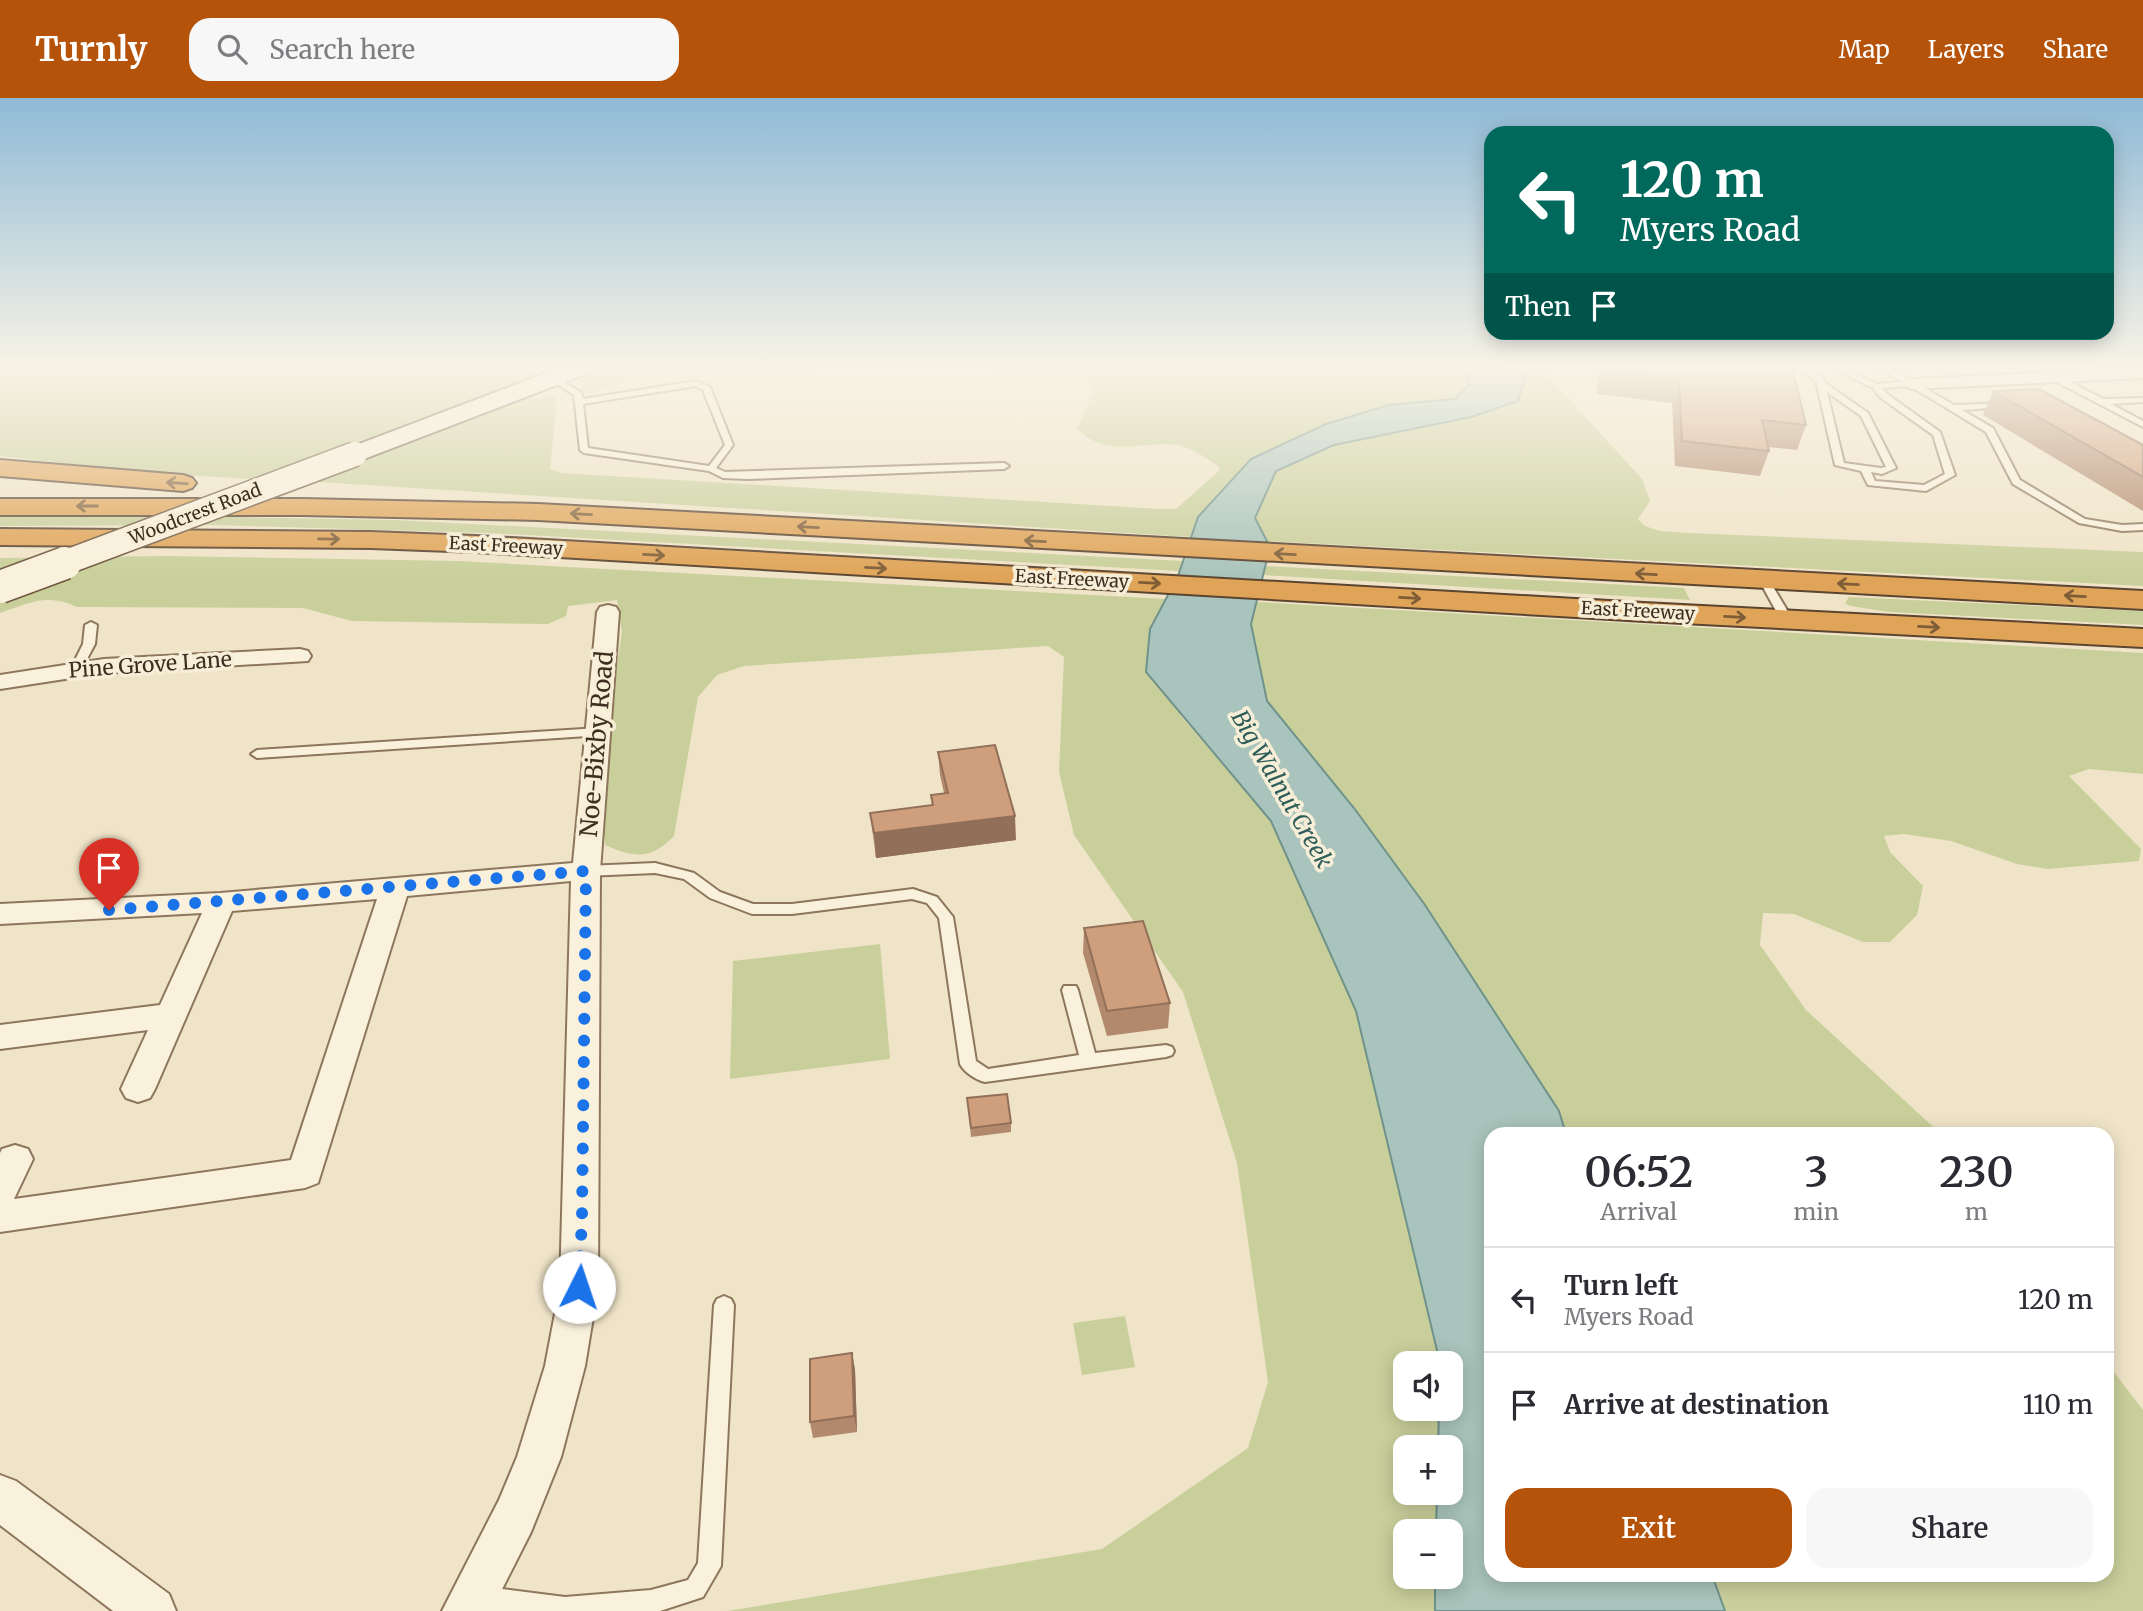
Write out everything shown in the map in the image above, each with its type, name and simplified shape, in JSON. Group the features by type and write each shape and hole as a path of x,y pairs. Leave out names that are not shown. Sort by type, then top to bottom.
{"highway":[{"path":"0,468 538,512"},
{"name":"East Freeway","path":"0,508 289,507 538,512 2143,600"},
{"name":"East Freeway","path":"0,537 261,538 476,544 2143,638"},
{"path":"0,544 261,538"}],"street":[{"name":"Woodcrest Road","path":"0,587 398,438"},
{"name":"Noe-Bixby Road","path":"470,1604 515,1516 539,1457 565,1366 579,1287 586,871 608,612"},
{"name":"Pine Grove Lane","path":"0,682 77,668 300,656"},
{"path":"0,914 221,903 586,871"},
{"path":"0,1216 305,1173 395,888"},
{"path":"138,1089 221,903"},
{"path":"0,1037 171,1014"},
{"path":"0,1497 152,1611"}],"lane":[{"path":"583,438 584,450 711,470 723,475 1004,466"},
{"path":"711,470 729,445 726,438"},
{"path":"1833,438 1840,465 1882,471 1891,468 1877,438"},
{"path":"1865,468 1871,483 1926,488 1950,475 1938,438"},
{"path":"1994,438 2016,482 2082,521 2122,528 2143,527"},
{"path":"1764,580 1787,620"},
{"path":"77,668 89,644 91,625"},
{"path":"257,754 599,732"},
{"path":"586,871 655,869 689,876 715,895 752,909 792,909 913,894 932,900 946,917 968,1064 985,1076 1166,1051"},
{"path":"1070,989 1089,1060"},
{"path":"470,1604 565,1609 652,1602 695,1589 709,1566 723,1305"}],"green space":[{"path":"0,438 379,438 267,480 148,473 0,456"},
{"path":"419,438 553,438 550,469 562,473 1160,509 1176,509 1220,470 1217,465 1198,453 1182,446 1113,446 1089,438 1333,438 1198,517 1191,537 302,481"},
{"path":"1370,438 1604,438 1642,479 1650,501 1638,519 1645,526 1660,531 2143,552 2143,586 1267,541 1255,518 1276,471 1334,445"},
{"path":"167,516 396,520 1184,561 1180,571 489,533 210,525 0,526 0,517"},
{"path":"168,556 459,561 1166,599 1150,629 1181,716 1271,821 1356,1011 1439,1351 1393,1351 1393,1421 1439,1421 1438,1435 1393,1435 1393,1505 1437,1505 1436,1519 1393,1519 1393,1589 1435,1589 1435,1611 727,1611 1102,1549 1248,1448 1268,1382 1237,1163 1183,992 1074,835 1059,772 1064,657 1048,646 744,666 717,675 698,697 674,836 650,853 634,854 605,845 601,780 622,631 617,600 568,606 566,616 548,624 352,621 303,608 77,607 47,600 0,613 0,558"},
{"path":"1266,566 1684,588 1690,600 1263,575"},
{"path":"1849,597 2143,611 2143,625 1890,612 1850,606 1845,603"},
{"path":"1257,602 2143,653 2143,774 2089,769 2069,776 2141,849 2139,861 2047,869 2017,864 1951,841 1904,834 1884,836 1890,852 1923,886 1917,915 1890,942 1863,942 1794,914 1763,913 1760,945 1806,1010 1933,1127 1564,1127 1559,1111 1425,905 1354,808 1267,701 1251,624"},
{"path":"880,944 890,1059 730,1079 733,961"},
{"path":"1125,1316 1135,1367 1082,1375 1073,1323"},
{"path":"2114,1372 2143,1410 2143,1611 1725,1611 1715,1582 2114,1582"}],"water":[{"name":"Big Walnut Creek","path":"1297,438 1370,438 1334,445 1276,471 1255,518 1270,547 1251,624 1267,701 1354,808 1425,905 1559,1111 1564,1127 1484,1127 1484,1582 1715,1582 1725,1611 1435,1611 1435,1589 1463,1589 1463,1519 1436,1519 1437,1505 1463,1505 1463,1435 1438,1435 1439,1421 1463,1421 1463,1351 1437,1351 1356,1011 1271,821 1146,672 1150,629 1178,576 1198,517 1251,459"}],"building":[{"path":"1682,438 1766,438 1769,451 1682,441"},
{"path":"2074,438 2129,438 2143,445 2143,477"},
{"path":"995,745 1015,816 874,833 870,813 933,805 931,795 948,793 938,752"},
{"path":"1143,921 1170,1003 1107,1011 1084,928"},
{"path":"1007,1094 1011,1123 971,1128 967,1098"},
{"path":"852,1353 854,1416 810,1422 810,1359"}],"route":[{"path":"109,910 221,903 586,871 579,1287"}]}
